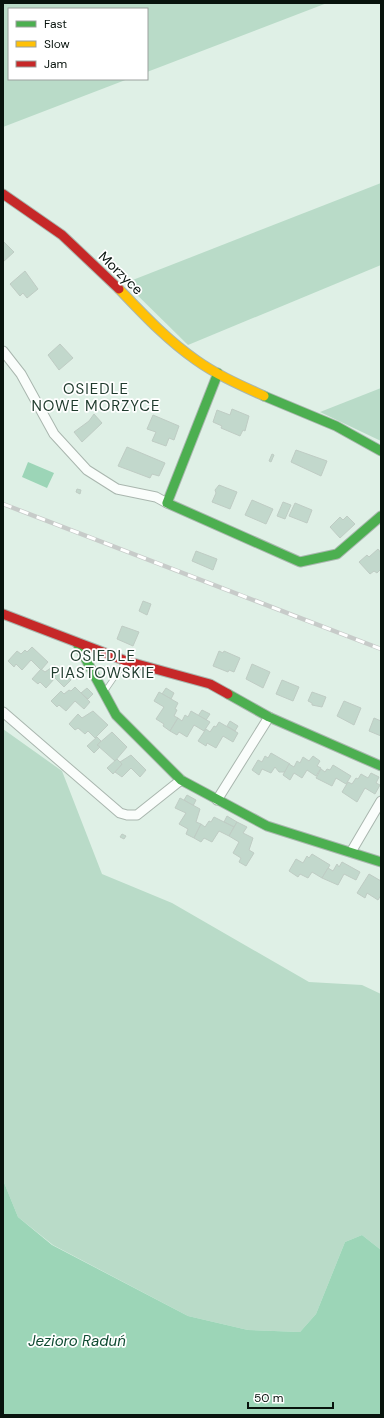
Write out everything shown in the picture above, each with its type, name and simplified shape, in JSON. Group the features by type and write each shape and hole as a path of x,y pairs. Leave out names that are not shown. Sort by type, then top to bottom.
{"street":[{"name":"Morzyce","path":"3,194 22,205 70,242 176,345 218,373 348,431 381,451"},
{"path":"3,351 21,374 54,434 87,470 117,488 156,497 300,562 337,554 381,516"},
{"path":"167,503 218,373"},
{"path":"3,614 126,661 210,684 269,717 381,766"},
{"path":"77,643 116,715 181,780 267,826 381,862"},
{"path":"3,712 120,813 137,815 181,780"},
{"path":"217,800 269,717"},
{"path":"351,852 381,801"}],"lane":[{"path":"104,693 126,661"}],"shaded area":[{"path":"3,3 327,3 148,72 148,8 8,8 8,80 125,80 3,127"},
{"path":"381,183 381,265 188,345 125,283"},
{"path":"381,388 381,441 320,412"},
{"path":"3,729 62,771 102,874 172,903 309,982 362,985 381,994 381,1250 362,1235 345,1242 316,1314 300,1332 248,1330 188,1316 53,1245 18,1217 3,1180"}],"water":[{"path":"28,462 54,473 47,488 22,477"},
{"name":"Jezioro Raduń","path":"3,1180 18,1217 52,1245 188,1316 248,1330 300,1332 316,1314 345,1242 362,1235 381,1250 381,1415 3,1415"}],"building":[{"path":"3,241 14,252 3,262"},
{"path":"25,271 38,289 27,298 23,293 20,296 10,284"},
{"path":"60,344 73,358 59,370 48,355"},
{"path":"232,409 249,416 245,431 243,430 240,436 221,428 222,426 213,422 217,410 230,415"},
{"path":"94,414 102,423 82,442 74,432 89,421"},
{"path":"153,415 179,426 174,440 169,438 166,446 152,441 156,432 147,429"},
{"path":"127,447 165,463 159,476 152,474 150,478 118,466"},
{"path":"296,450 327,461 321,476 291,462"},
{"path":"272,454 274,455 271,462 269,461"},
{"path":"219,485 237,492 230,509 212,502 216,493 215,490"},
{"path":"77,489 81,490 80,494 76,492"},
{"path":"252,500 273,509 266,524 245,515"},
{"path":"283,502 291,505 285,519 277,516"},
{"path":"295,503 312,510 307,523 289,516"},
{"path":"347,516 355,524 340,538 330,527 340,517 343,520"},
{"path":"378,549 381,553 381,569 377,573 374,571 370,574 359,562 367,555 369,557"},
{"path":"196,551 217,559 213,570 192,561"},
{"path":"143,601 151,604 147,615 139,611"},
{"path":"122,626 139,632 133,646 117,639"},
{"path":"32,647 48,662 41,670 31,660 22,670 16,664 14,667 8,661 17,651 21,654 25,650 27,652"},
{"path":"219,651 223,653 224,651 240,658 234,672 229,670 228,672 213,666"},
{"path":"252,664 270,672 263,688 246,679"},
{"path":"55,665 71,680 64,687 55,678 46,688 40,682 38,684 32,679 41,669 45,672"},
{"path":"282,680 299,687 293,701 276,694"},
{"path":"75,687 90,702 84,709 75,701 66,711 59,705 57,707 51,701 61,691 64,694 69,690 71,691"},
{"path":"87,688 93,694 88,699 81,693"},
{"path":"166,688 174,693 171,699 162,694"},
{"path":"159,692 178,703 174,716 178,718 170,731 163,726 164,724 156,719 164,707 154,701"},
{"path":"312,692 326,697 322,707 312,705 312,703 308,701"},
{"path":"344,701 361,708 354,725 337,716"},
{"path":"202,710 210,714 206,720 198,716"},
{"path":"93,711 108,725 95,738 88,731 85,734 78,728 75,730 69,724 78,714 82,718"},
{"path":"191,711 210,722 204,731 194,725 187,737 179,732 177,735 170,731 178,718 182,721 185,715 188,717"},
{"path":"374,718 381,721 381,736 369,731"},
{"path":"230,721 238,726 235,731 227,726"},
{"path":"219,722 238,733 233,742 223,736 216,748 207,743 206,746 198,741 206,729 210,732"},
{"path":"112,732 127,747 115,761 97,745"},
{"path":"97,737 101,741 97,745 100,747 94,753 87,746"},
{"path":"271,753 290,764 285,772 279,772 275,767 271,773 262,769 259,775 252,770 258,760 262,762 265,756 268,758"},
{"path":"131,755 146,770 140,777 131,768 122,777 115,772 122,764 120,762"},
{"path":"313,756 320,761 317,766 321,768 316,776 307,770 302,778 294,773 290,780 283,775 289,764 294,767 297,761 300,763 303,757 309,761"},
{"path":"117,759 122,764 113,774 107,768"},
{"path":"333,765 351,776 346,784 336,778 332,786 316,778 321,769 325,772 327,769 330,770"},
{"path":"371,773 379,777 376,783 380,785 375,794 365,788 357,802 342,792 348,782 352,784 361,774 368,778"},
{"path":"187,795 196,800 193,806 184,800"},
{"path":"180,798 200,809 196,822 201,824 194,838 186,834 188,829 179,824 186,813 175,808"},
{"path":"227,816 237,822 234,827 224,822"},
{"path":"214,817 234,827 229,836 219,831 212,842 204,838 201,842 194,838 201,824 205,827"},
{"path":"237,822 247,827 243,833 253,838 249,850 254,853 246,866 239,862 241,858 233,853 239,842 229,836"},
{"path":"122,834 126,836 124,839 120,837"},
{"path":"312,854 330,865 322,878 312,872 308,878 300,874 298,877 289,871 296,859 303,863 307,856 309,858"},
{"path":"342,862 360,872 356,880 344,874 338,885 322,878 328,868 333,871 337,864 339,867"},
{"path":"369,874 381,881 381,895 378,900 367,893 365,898 357,893"}],"railway":[{"path":"3,504 381,649"}],"traffic: fast":[{"path":"218,373 167,503 300,562 337,554 381,516"},
{"path":"264,396 336,426 381,451"},
{"path":"77,643 116,715 181,780 267,826 381,862"},
{"path":"228,694 269,717 381,766"}],"traffic: slow":[{"path":"119,289 156,326 185,352 220,375 264,396"}],"traffic: jam":[{"path":"3,194 62,235 119,289"},
{"path":"3,614 126,661 210,684 228,694"}],"district":[{"name":"OSIEDLE NOWE MORZYCE","path":"96,398"},
{"name":"OSIEDLE PIASTOWSKIE","path":"103,664"}]}
